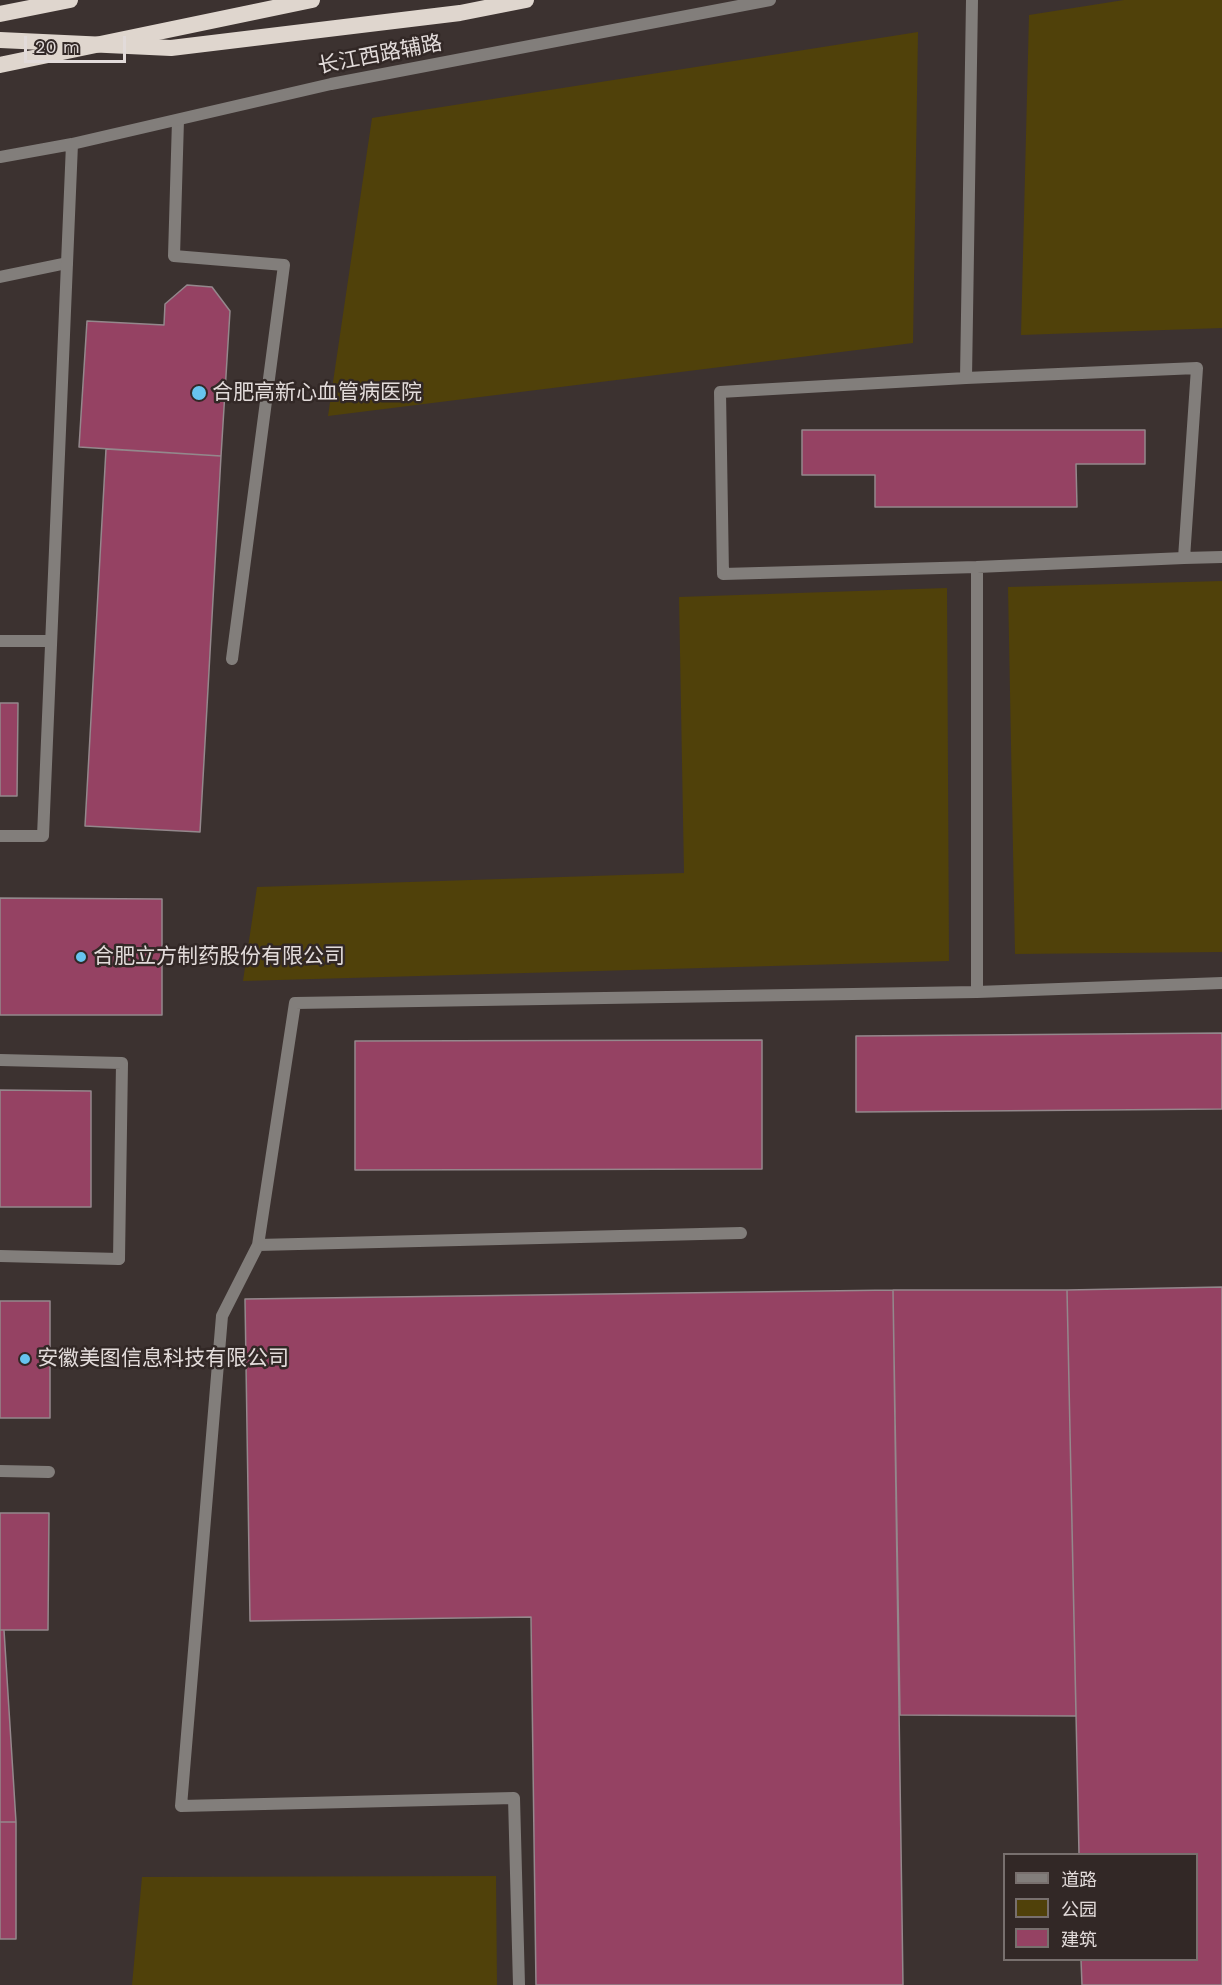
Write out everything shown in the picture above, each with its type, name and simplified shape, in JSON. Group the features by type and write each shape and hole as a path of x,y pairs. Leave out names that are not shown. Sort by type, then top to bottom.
{"highway":[{"path":"0,14 70,0"},
{"path":"0,66 312,0"},
{"path":"0,40 171,48 460,13 526,0"}],"street":[{"name":"长江西路辅路","path":"0,157 72,144 331,84 770,0"},
{"path":"966,378 972,0"},
{"path":"178,120 174,256 284,265 232,658"},
{"path":"0,836 43,836 72,144"},
{"path":"0,277 67,263"},
{"path":"1184,558 1197,368 720,392 723,574 1222,557"},
{"path":"977,567 977,992"},
{"path":"0,641 51,641"},
{"path":"519,1985 514,1798 181,1806 222,1316 258,1245 295,1003 977,992 1222,982"},
{"path":"0,1060 122,1063 119,1259 0,1256"},
{"path":"258,1245 741,1233"},
{"path":"0,1470 49,1472"}],"green space":[{"path":"1124,0 1222,0 1222,328 1021,335 1029,15"},
{"path":"918,32 913,343 328,416 372,118"},
{"path":"1222,581 1222,952 1015,954 1008,587"},
{"path":"947,588 949,961 243,981 257,887 684,873 679,597"},
{"path":"496,1876 497,1985 132,1985 142,1877"}],"building":[{"path":"187,285 212,287 230,311 221,456 79,447 87,321 164,325 165,304"},
{"path":"802,430 1145,430 1145,464 1076,464 1077,507 875,507 875,475 802,475"},
{"path":"106,449 221,456 200,832 85,826"},
{"path":"0,703 18,703 17,796 0,796"},
{"name":"合肥立方制药股份有限公司","path":"0,898 162,899 162,1015 0,1015"},
{"path":"1222,1033 1222,1109 856,1112 856,1036"},
{"path":"762,1040 762,1169 355,1170 355,1041"},
{"path":"0,1090 91,1091 91,1207 0,1207"},
{"path":"1222,1287 1222,1985 1082,1985 1081,1961 1198,1961 1198,1853 1079,1853 1067,1290"},
{"path":"893,1290 903,1985 536,1985 531,1617 250,1621 245,1299"},
{"path":"893,1290 1067,1290 1076,1716 900,1715"},
{"name":"安徽美图信息科技有限公司","path":"0,1301 50,1301 50,1418 0,1418"},
{"path":"0,1513 49,1513 48,1630 0,1630"},
{"path":"0,1630 4,1630 16,1822 0,1822"},
{"path":"0,1822 16,1822 16,1939 0,1939"}],"place":[{"name":"合肥高新心血管病医院","path":"199,393"},
{"name":"合肥立方制药股份有限公司","path":"81,957"},
{"name":"安徽美图信息科技有限公司","path":"25,1359"}]}
